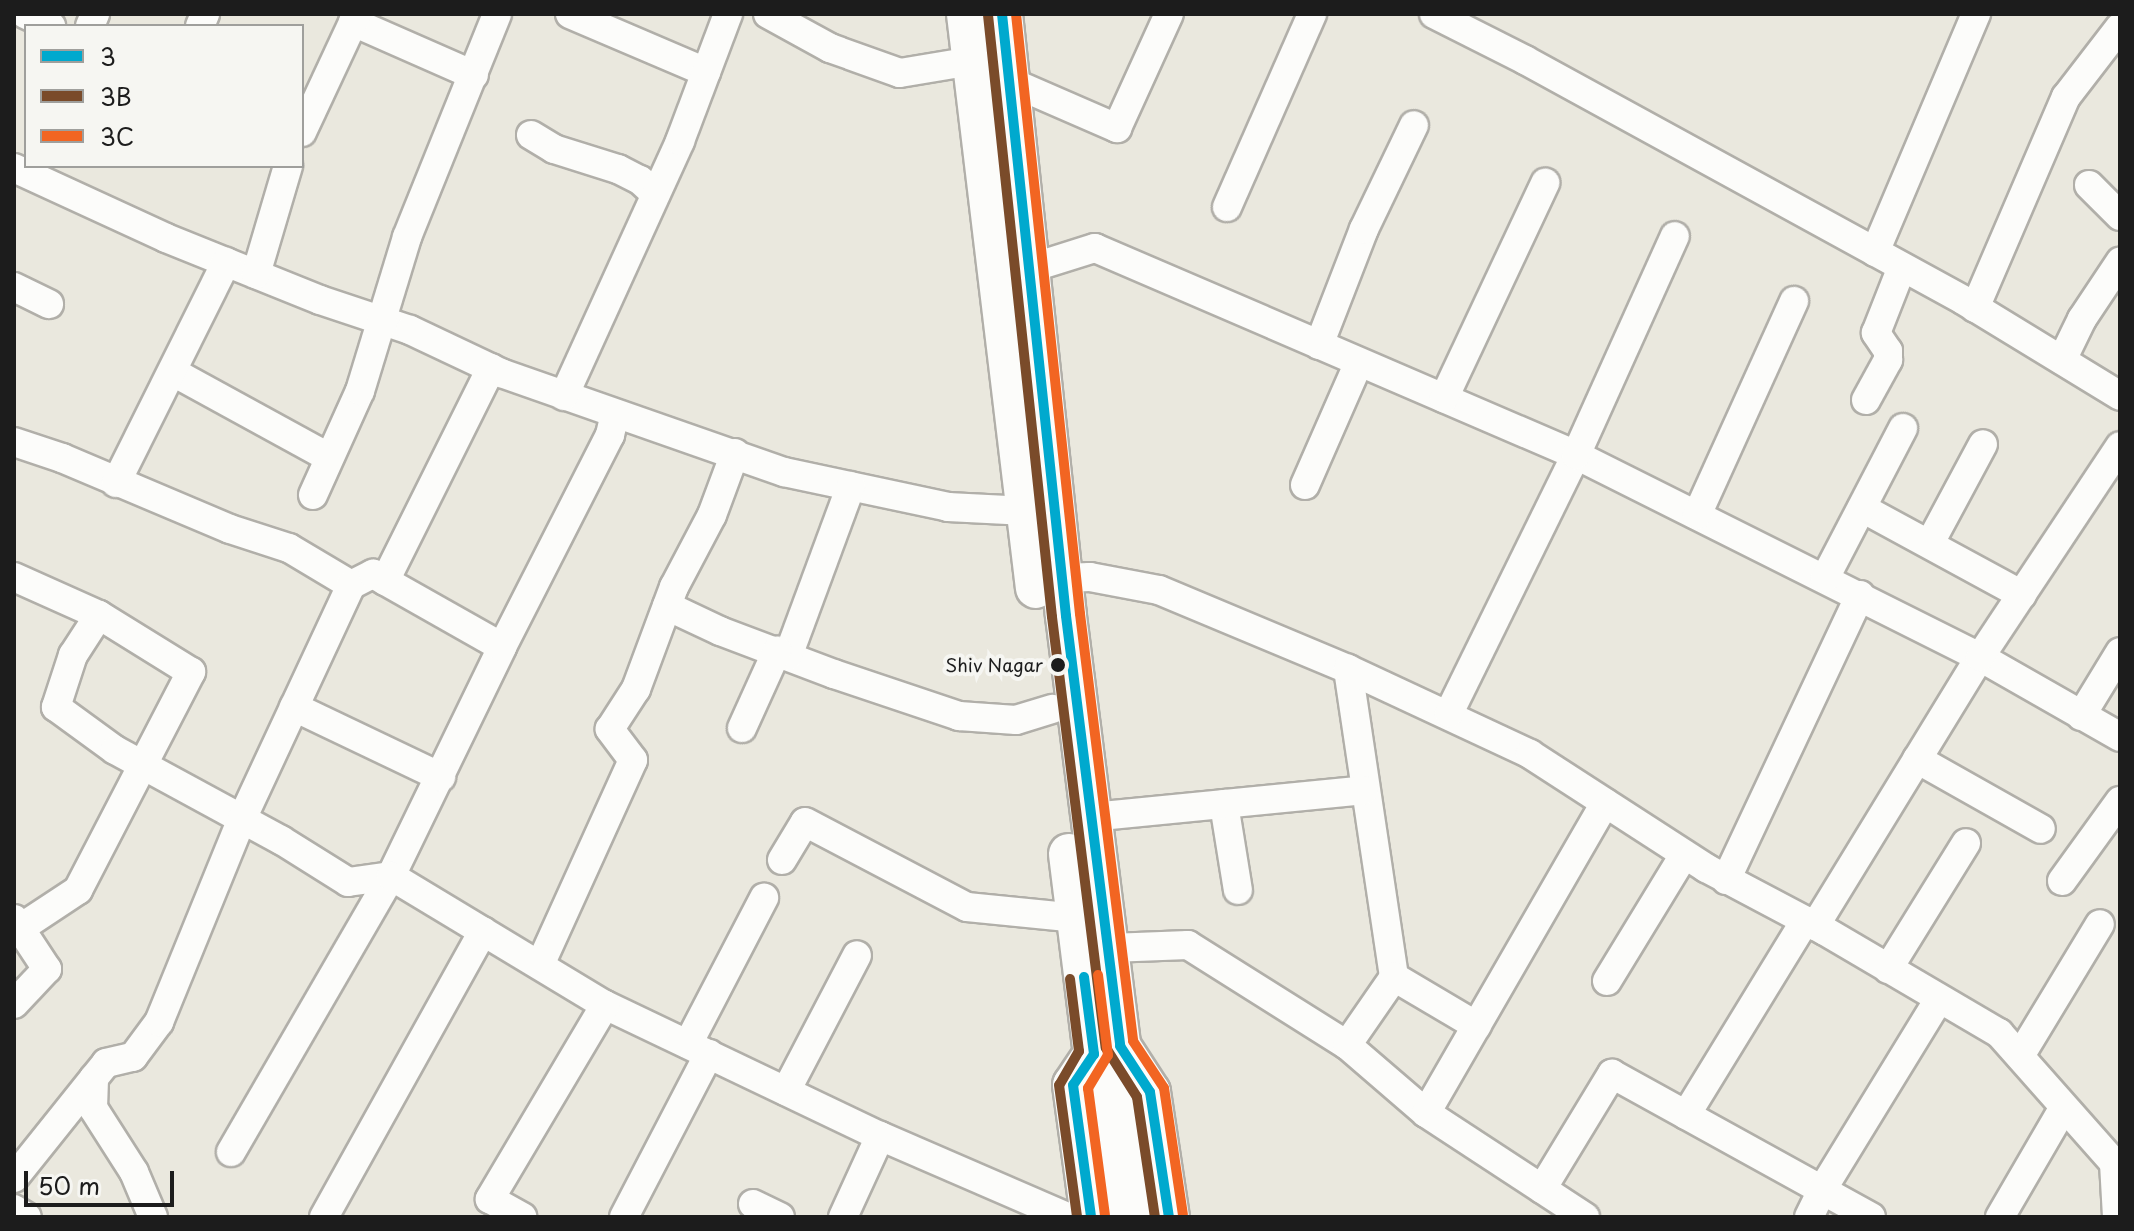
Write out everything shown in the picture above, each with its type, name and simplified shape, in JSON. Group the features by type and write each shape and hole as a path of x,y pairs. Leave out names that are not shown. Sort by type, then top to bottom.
{"highway":[{"path":"967,14 1077,918 1108,1054 1142,1074 1150,1092 1169,1217"},
{"path":"1002,14 1063,578 1110,948 1108,1054 1073,1085 1091,1217"}],"main road":[{"path":"1108,1054 1116,1111 1118,1217"},
{"path":"1116,1111 1145,1217"}],"street":[{"path":"25,14 47,24"},
{"path":"313,495 360,391 384,322 407,237 497,14"},
{"path":"570,14 706,72"},
{"path":"564,396 655,194 728,14"},
{"path":"768,14 830,48 900,73 972,61"},
{"path":"1011,82 1117,128 1169,14"},
{"path":"1227,207 1312,14"},
{"path":"1875,252 1976,14"},
{"path":"1445,16 1975,308 2120,396"},
{"path":"304,127 355,18 474,75"},
{"path":"1975,308 2066,97 2120,27"},
{"path":"1319,345 1364,229 1414,125"},
{"path":"531,135 554,149 618,169 640,180 655,194"},
{"path":"14,168 226,262 384,322 491,368 784,472 948,507 1027,511"},
{"path":"256,274 287,168"},
{"path":"1444,398 1545,183"},
{"path":"2089,185 2120,216"},
{"path":"1449,713 1576,455 1675,236"},
{"path":"1031,268 1095,248 1444,398 1576,455 1860,595 1980,657 2120,737"},
{"path":"116,483 226,262"},
{"path":"2062,360 2082,319 2120,262"},
{"path":"1866,400 1888,360 1888,351 1876,333 1902,267"},
{"path":"14,287 49,304"},
{"path":"1697,515 1794,301"},
{"path":"1305,485 1359,362"},
{"path":"385,581 491,368"},
{"path":"173,372 328,457"},
{"path":"231,1152 391,876 502,647 610,435 615,414"},
{"path":"1825,578 1903,428"},
{"path":"14,442 230,529 289,548 351,585"},
{"path":"1930,543 1983,444"},
{"path":"1686,1115 1980,657 2120,446"},
{"path":"540,965 633,760 610,729 636,689 667,606 712,515 735,453"},
{"path":"742,728 782,654 851,486"},
{"path":"1862,508 2022,595"},
{"path":"14,1178 106,1063 133,1057 159,1022 242,819 351,585 373,574 502,647"},
{"path":"14,577 99,615 191,672 145,766 78,890 17,924 47,969 14,1004"},
{"path":"1063,578 1090,577 1159,590 1449,713 1530,754 1726,880 1810,923 1999,1033 2114,1163 2117,1217"},
{"path":"1726,880 1860,595"},
{"path":"667,606 720,631 959,716 1016,720 1052,709"},
{"path":"99,615 73,655 56,707 115,750 242,819 348,882 391,876 605,1005 880,1136 1067,1217"},
{"path":"2081,716 2120,652"},
{"path":"1347,1045 1394,977 1348,669"},
{"path":"294,707 441,777"},
{"path":"1917,759 2041,829"},
{"path":"1091,817 1364,790"},
{"path":"2062,881 2120,801"},
{"path":"1426,1113 1605,803"},
{"path":"1224,804 1238,890"},
{"path":"782,860 805,822 967,907 1077,918"},
{"path":"1888,969 1966,843"},
{"path":"1607,981 1684,855"},
{"path":"624,1217 764,898"},
{"path":"2020,1056 2100,924"},
{"path":"324,1217 483,931"},
{"path":"1110,948 1188,945 1347,1045 1426,1113 1585,1217"},
{"path":"786,1091 857,955"},
{"path":"1394,977 1477,1026"},
{"path":"1809,1217 1822,1190 1939,999"},
{"path":"522,1217 484,1208 605,1005"},
{"path":"1542,1189 1612,1074 1871,1217"},
{"path":"94,1078 93,1108 134,1172 153,1217"},
{"path":"2000,1217 2064,1107"},
{"path":"843,1217 880,1136"},
{"path":"753,1204 780,1217"},
{"path":"14,1209 27,1217"}],"transit line":[{"name":"3","path":"1002,14 1066,616 1120,1046 1150,1092 1169,1217"},
{"name":"3C","path":"1016,14 1080,614 1133,1041 1164,1088 1183,1215"},
{"name":"3B","path":"988,15 1052,617 1106,1048 1137,1097 1155,1217"},
{"name":"3C","path":"1098,975 1108,1055 1088,1088 1105,1215"},
{"name":"3","path":"1084,977 1094,1054 1073,1085 1091,1217"},
{"name":"3B","path":"1070,979 1079,1051 1059,1085 1077,1217"}],"place":[{"name":"Shiv Nagar","path":"1058,665"}]}
